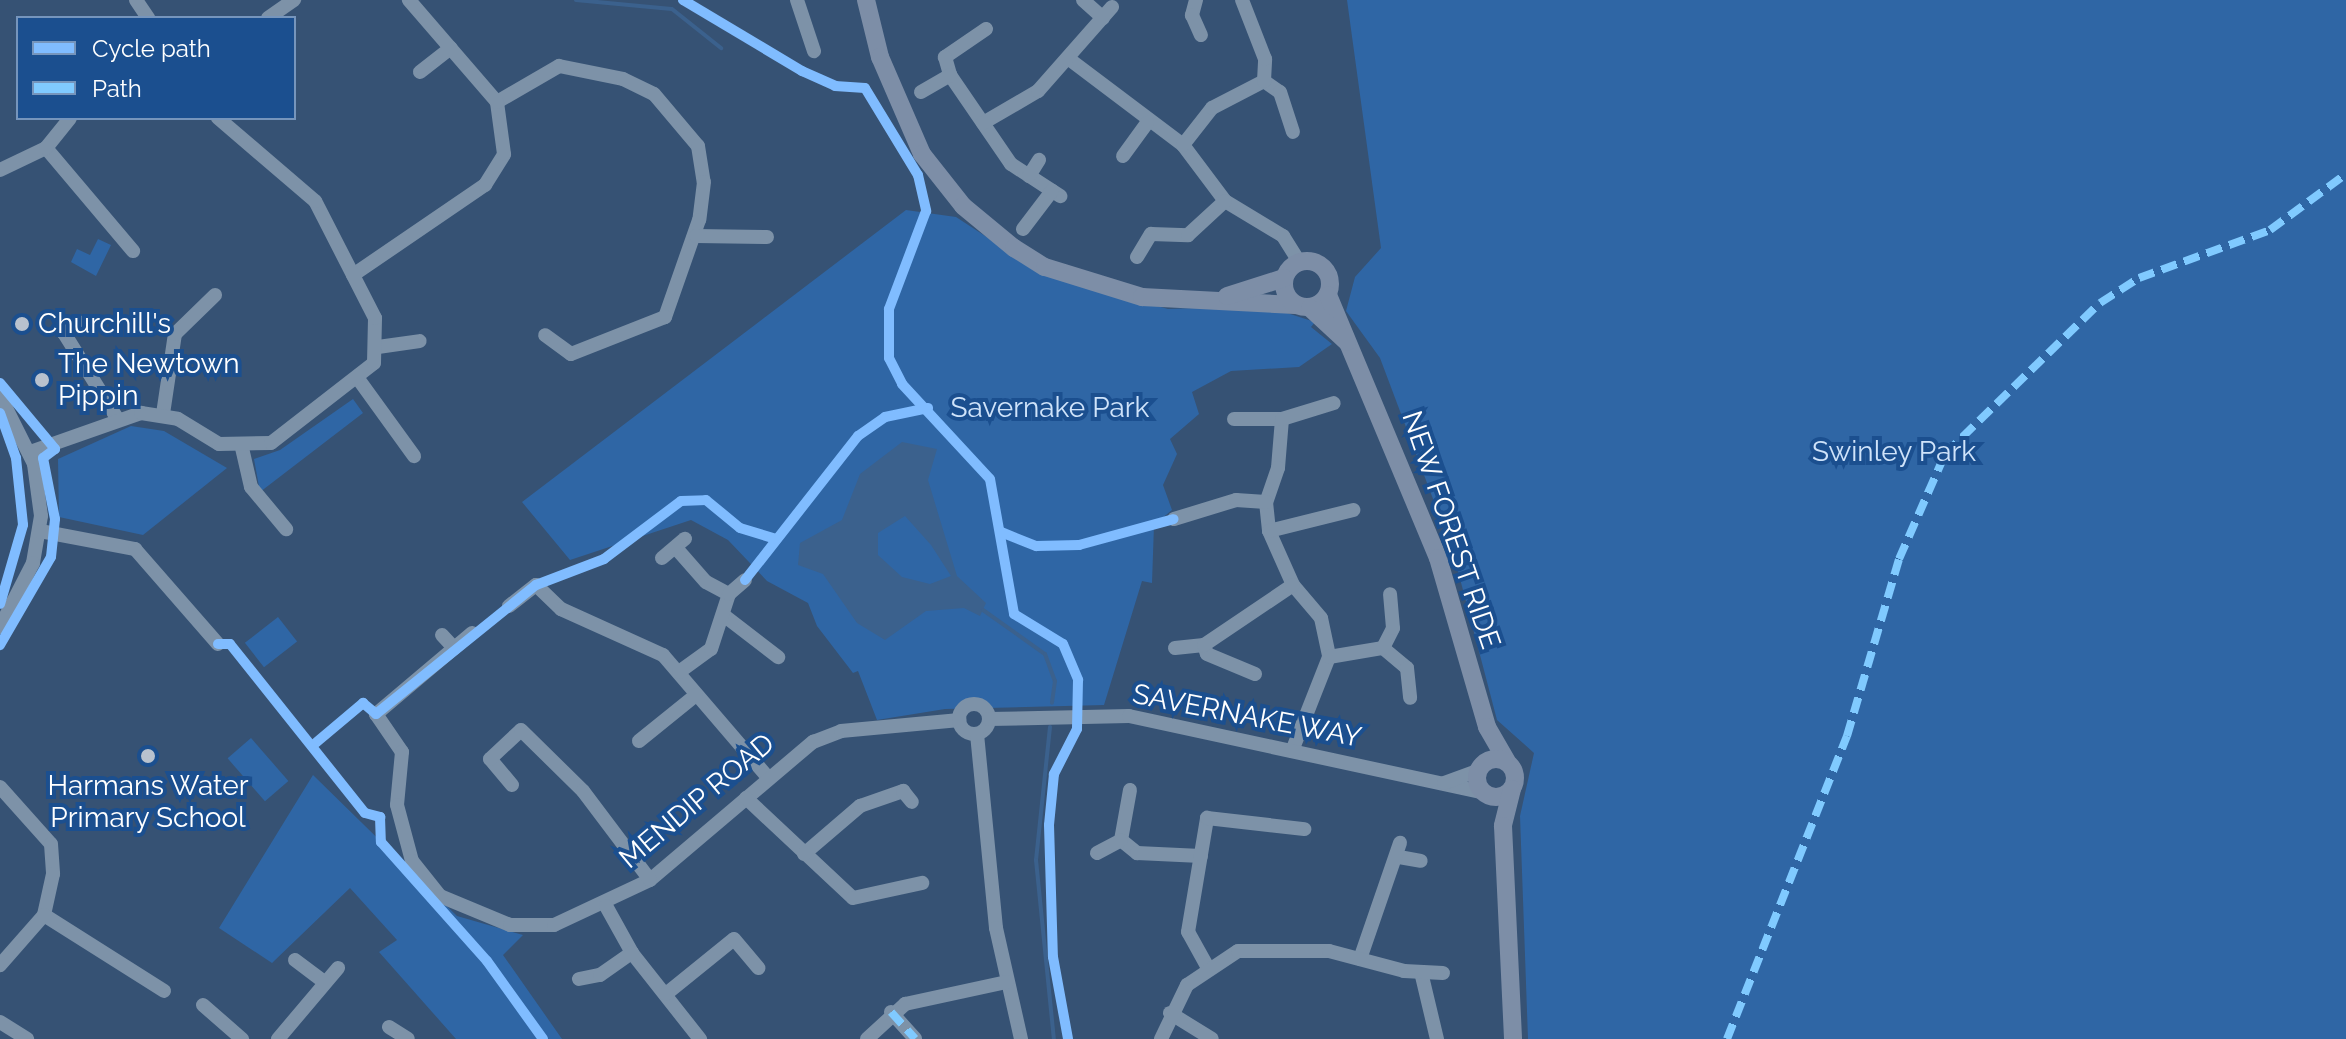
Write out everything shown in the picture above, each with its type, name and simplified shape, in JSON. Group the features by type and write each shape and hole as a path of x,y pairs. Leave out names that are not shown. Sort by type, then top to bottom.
{"main road":[{"path":"866,0 902,116 968,212 1045,267 1142,297 1303,306 1328,295"},
{"path":"1208,300 1284,278 1299,262"},
{"name":"NEW FOREST RIDE","path":"1299,262 1323,266 1328,295 1357,353 1438,558 1487,727 1514,771 1503,826 1513,1039"},
{"name":"NEW FOREST RIDE","path":"1284,278 1303,306 1357,353"},
{"name":"NEW FOREST RIDE","path":"1487,727 1478,770 1485,794 1503,826"},
{"path":"1478,770 1494,758 1507,761"},
{"path":"1485,794 1512,789"}],"street":[{"path":"271,16 294,0"},
{"path":"353,275 485,185 504,154 497,102 409,0"},
{"path":"797,0 814,51"},
{"path":"983,123 1038,91 1107,13 1083,0"},
{"path":"1196,0 1192,15 1201,35"},
{"path":"1242,0 1265,59 1264,81"},
{"path":"986,29 945,57 950,75 1011,164 1056,193 1023,229"},
{"path":"420,72 451,48"},
{"path":"1069,59 1147,123 1183,145 1225,201 1283,236 1299,262"},
{"path":"497,102 559,66 623,79 654,94 698,146 704,182 696,236 673,306 653,325 571,354 545,335"},
{"path":"921,92 950,75"},
{"path":"1264,81 1280,92 1293,132"},
{"path":"1183,145 1212,108 1264,81"},
{"path":"0,170 46,148 68,120"},
{"path":"30,452 117,418 163,414 242,448 271,443 359,380 378,347 375,318 315,201 220,120"},
{"path":"1123,156 1147,123"},
{"path":"46,148 133,251"},
{"path":"1029,176 1039,160"},
{"path":"1137,257 1151,234 1188,235 1225,201"},
{"path":"696,236 767,237"},
{"path":"163,414 175,334 215,295"},
{"path":"78,322 64,333 117,418"},
{"path":"378,347 420,341"},
{"path":"359,380 414,456"},
{"path":"0,396 30,452 39,492 40,531 23,588 0,627"},
{"path":"1234,419 1282,419 1334,403"},
{"path":"1282,419 1278,468 1266,502 1269,531 1293,585 1321,618 1329,657 1292,751"},
{"path":"242,448 251,487 286,529"},
{"path":"1174,519 1236,500 1266,502"},
{"path":"1269,531 1353,510"},
{"path":"40,531 135,549 218,644"},
{"path":"662,558 680,544 706,582 729,594"},
{"path":"679,672 711,649 726,617 729,594 745,580"},
{"path":"509,606 536,585 561,609 630,635 679,672 766,775"},
{"path":"1175,648 1204,645 1293,585"},
{"path":"1383,648 1393,628 1390,594"},
{"path":"726,617 778,657"},
{"path":"442,635 454,648 472,633"},
{"path":"1204,645 1207,654 1255,674"},
{"name":"MENDIP ROAD","path":"454,648 376,714 402,752 400,828 412,861 440,896 510,925 554,925 606,906 650,880 746,798 766,775 841,731 959,720"},
{"path":"1329,657 1383,648 1407,668 1410,698"},
{"path":"639,741 696,695"},
{"name":"SAVERNAKE WAY","path":"959,720 974,704 989,719 1129,716 1485,794"},
{"path":"977,734 989,719"},
{"path":"959,720 977,734 1007,982 1021,1039"},
{"path":"512,785 485,763 518,723 583,791 650,880"},
{"path":"1444,783 1478,770"},
{"path":"0,787 51,844 44,915 0,965"},
{"path":"804,854 860,806 907,790"},
{"path":"1121,840 1130,790"},
{"path":"746,798 853,898 922,883"},
{"path":"1207,966 1188,932 1207,818 1304,829"},
{"path":"1097,853 1121,840"},
{"path":"1121,840 1137,853 1201,856"},
{"path":"1360,959 1400,850 1421,861"},
{"path":"606,906 632,953 700,1039"},
{"path":"44,915 164,991"},
{"path":"666,994 734,939 758,968"},
{"path":"1161,1039 1170,1013 1207,966 1238,951 1277,946 1421,972 1443,973"},
{"path":"579,979 600,975 632,953"},
{"path":"295,960 324,982"},
{"path":"278,1039 338,968"},
{"path":"1421,972 1437,1039"},
{"path":"867,1039 891,1012 1007,982"},
{"path":"203,1005 242,1039"},
{"path":"891,1012 915,1039"},
{"path":"1170,1013 1212,1039"},
{"path":"0,1022 27,1039"},
{"path":"389,1027 408,1039"}],"green space":[{"name":"Swinley Park","path":"1347,0 2346,0 2346,1039 1528,1039 1520,816 1534,753 1497,720 1453,552 1380,358 1346,311 1355,277 1381,248"},
{"name":"Savernake Park","path":"906,210 956,217 1045,275 1168,309 1253,306 1287,313 1315,322 1311,327 1332,344 1299,367 1231,371 1192,392 1199,414 1170,439 1177,454 1163,485 1172,510 1154,525 1152,583 1142,581 1104,705 945,709 877,720 858,671 853,673 817,626 808,603 767,581 728,540 691,520 570,560 522,502"},
{"path":"98,239 111,245 96,276 71,262 77,249 90,255"},
{"path":"353,399 363,413 260,492 254,459 280,450"},
{"path":"131,426 164,431 227,468 143,535 59,517 58,459"},
{"path":"278,617 297,641 264,667 245,643"},
{"path":"251,738 288,781 265,801 228,758"},
{"path":"313,775 457,916 523,935 503,955 562,1039 456,1039 379,952 397,940 350,888 272,963 219,928"}],"shaded area":[{"path":"902,442 937,449 928,480 957,576 986,603 980,616 964,608 926,611 885,640 857,623 823,574 798,565 800,543 842,520 860,474","holes":["905,516 931,545 951,576 930,584 902,577 878,555 878,533"]}],"waterway":[{"path":"576,0 672,9 721,48"},
{"path":"983,610 1045,654 1055,681 1052,703"},
{"path":"1050,727 1036,860 1054,1039"}],"marked path":[{"path":"1727,1039 1847,736 1899,559 1945,454 2100,303 2139,278 2270,230 2346,174"},
{"path":"891,1012 915,1039"}],"cycle path":[{"path":"683,0 802,71 835,86 865,88 918,175 926,211 889,309 889,358 902,384 990,479 1014,614 1063,644 1078,680 1077,729 1054,774 1049,825 1053,957 1068,1039"},
{"path":"0,383 55,449 43,458 55,519 51,557 0,645"},
{"path":"745,580 858,436 885,417 928,408"},
{"path":"0,413 16,458 23,525 0,604"},
{"path":"312,746 363,703 376,714 536,585 604,559 681,501 706,500 740,528 776,539"},
{"path":"1001,532 1036,546 1079,545 1174,519"},
{"path":"218,644 230,644 365,813 380,817 381,842 487,961 543,1039"}],"place":[{"name":"Churchill's","path":"22,324"},
{"name":"The Newtown Pippin","path":"42,380"},
{"name":"Harmans Water Primary School","path":"148,756"}]}
